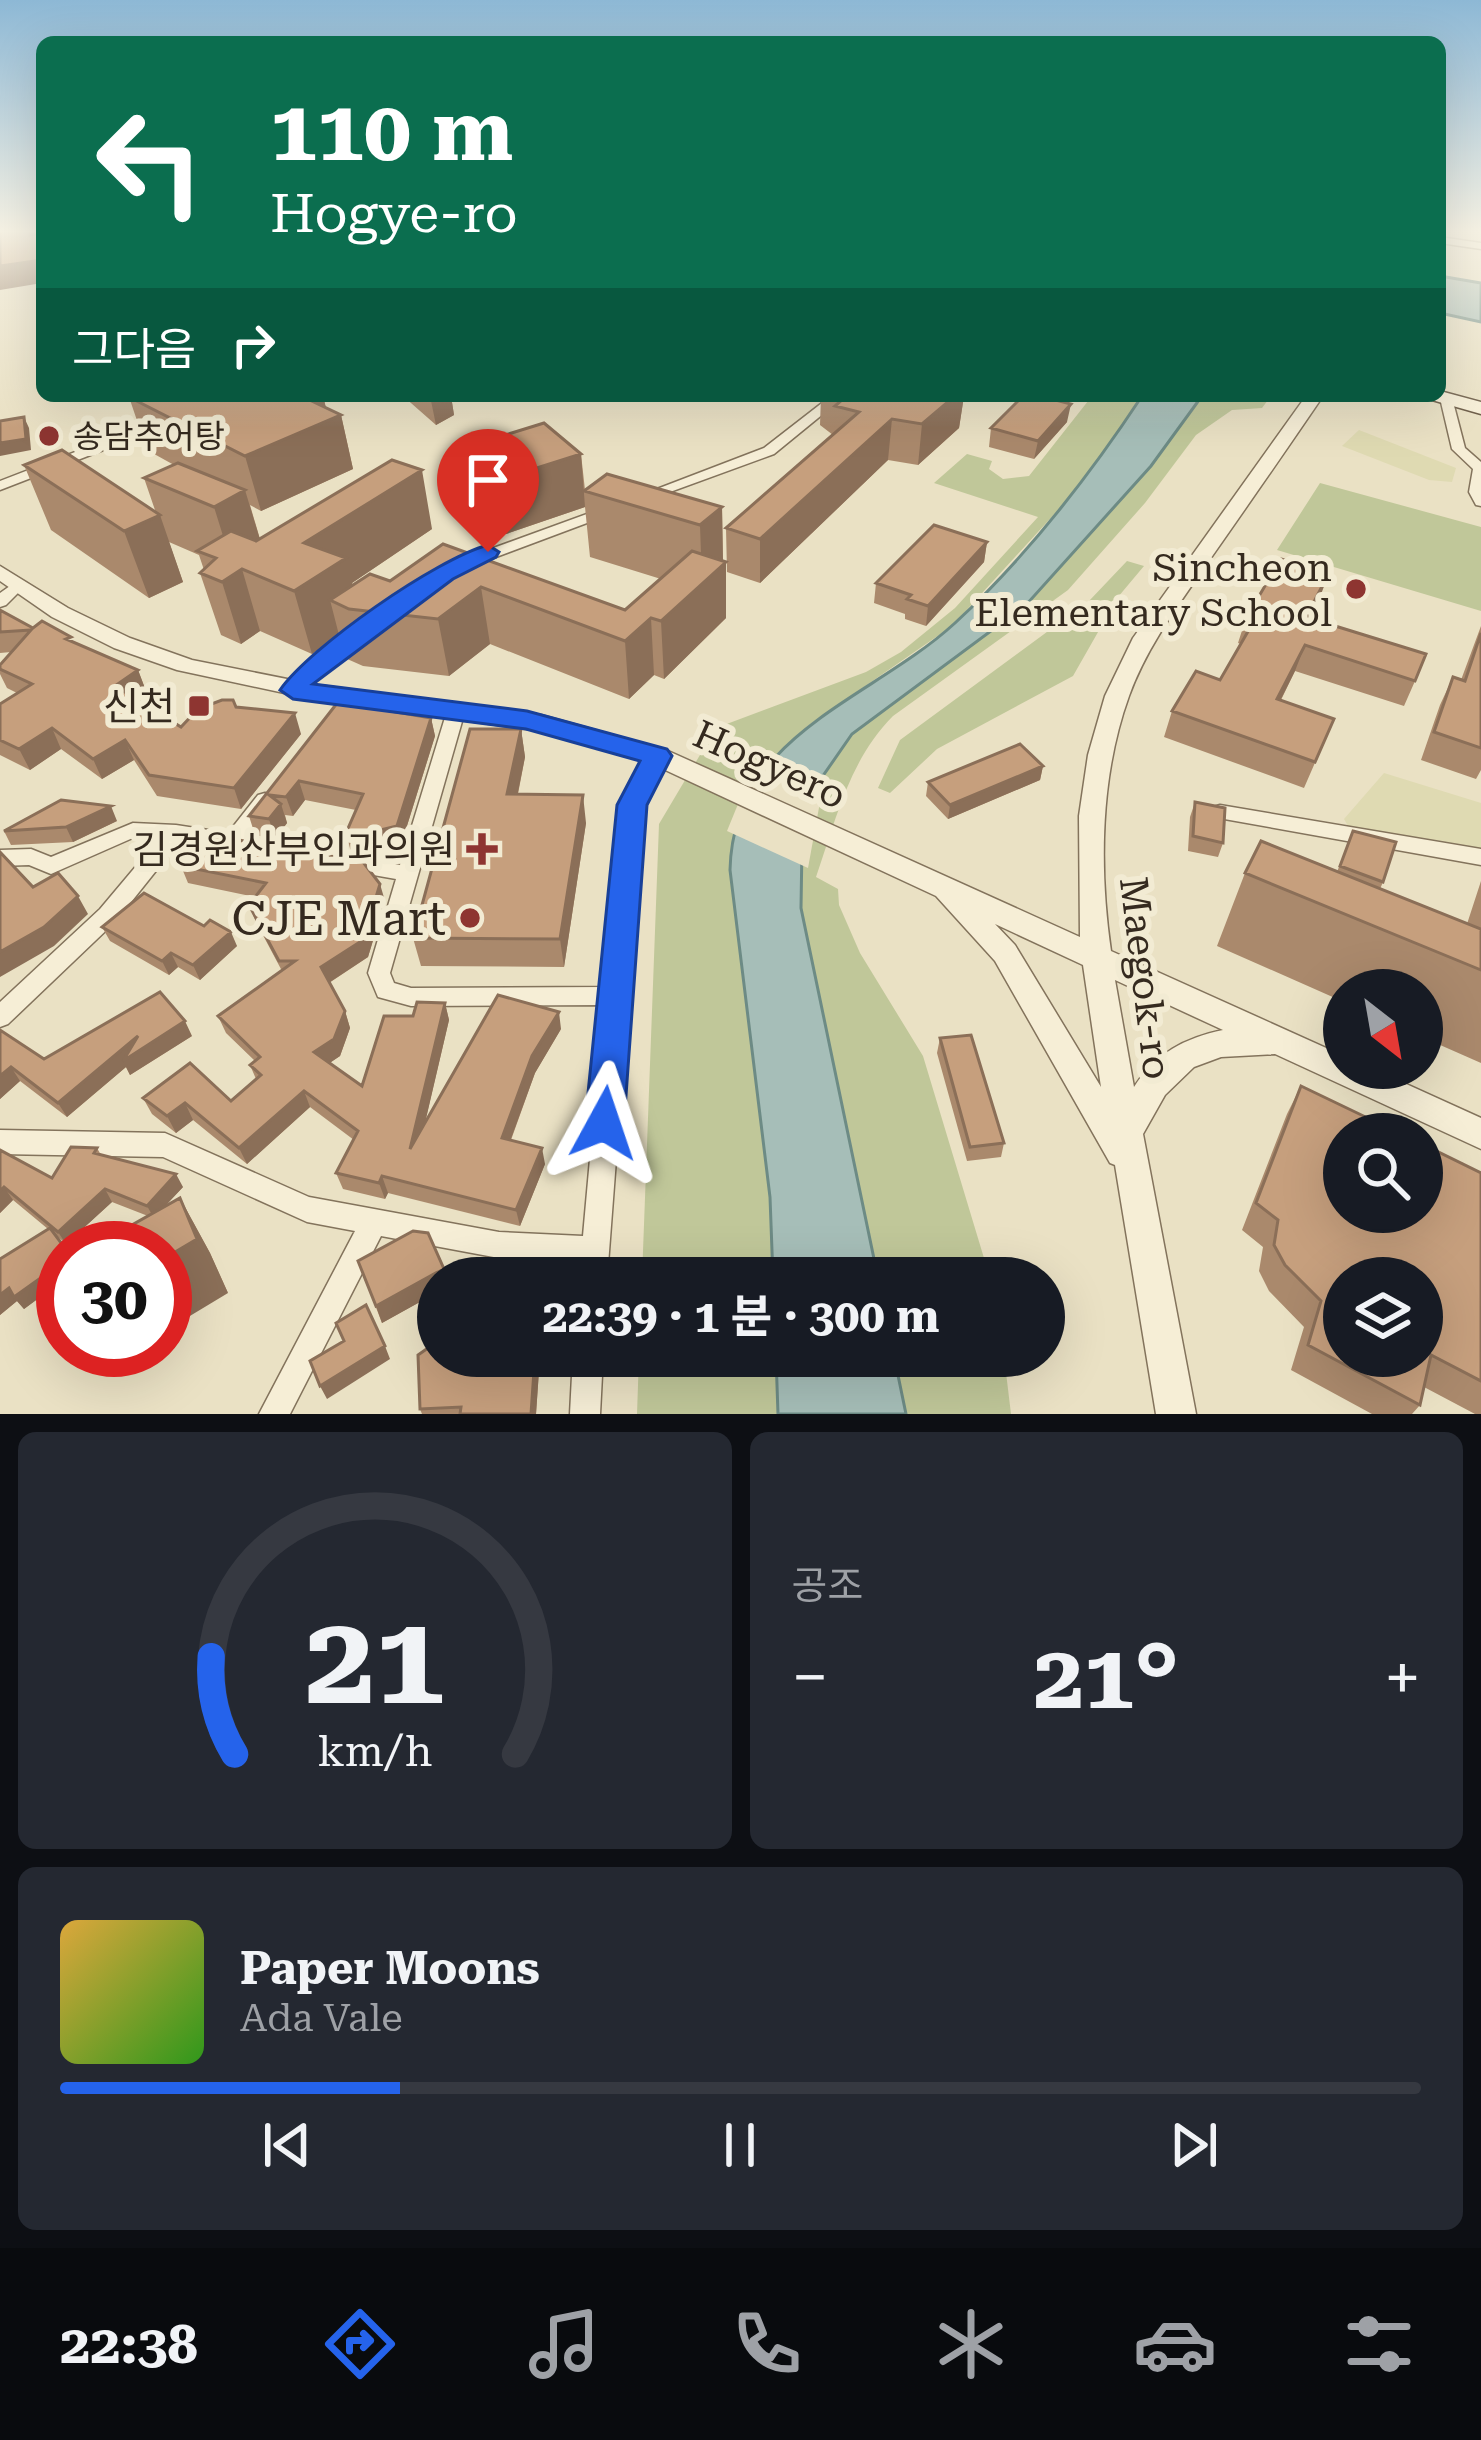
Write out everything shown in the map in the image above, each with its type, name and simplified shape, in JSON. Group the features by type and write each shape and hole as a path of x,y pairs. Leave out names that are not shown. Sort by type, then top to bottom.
{"main road":[{"path":"1446,392 1481,393"},
{"path":"1446,394 1481,408"}],"street":[{"path":"444,574 488,552 754,458 831,402"},
{"name":"Maegok-ro","path":"1176,1414 1094,953 1089,857 1094,774 1126,669 1187,572 1312,402"},
{"path":"1445,402 1459,448 1480,468 1476,492 1481,502"},
{"path":"0,486 184,413"},
{"name":"Hogyero","path":"4,588 152,657 293,690 339,706 456,711 527,720 657,756 1481,1134"},
{"path":"293,690 315,665 382,618"},
{"path":"456,711 379,973 386,990 411,997 615,996"},
{"path":"594,1257 632,805 657,756"},
{"path":"0,858 14,855 51,866 133,830 244,842 275,787"},
{"path":"1220,812 1481,857"},
{"path":"0,1017 108,915 176,832"},
{"path":"321,857 408,874"},
{"path":"938,883 1005,953 1132,1171"},
{"path":"1126,1135 1148,1084 1178,1058 1227,1041 1283,1042"},
{"path":"0,1142 165,1145 308,1209 499,1245 594,1250"},
{"path":"274,1414 373,1222"},
{"path":"585,1414 587,1377"}],"shaded area":[{"path":"1359,430 1456,468 1452,482 1429,480 1342,446"},
{"path":"1384,773 1481,803 1481,850 1348,826 1344,819"}],"green space":[{"path":"1087,402 1138,402 1091,474 952,626 806,727 735,823 730,870 770,1197 772,1257 643,1257 659,824 716,728 866,672 901,652 955,608 1038,517 934,483 967,454 992,461 989,469 1003,479 1029,476"},
{"path":"1198,402 1266,402 1262,408 1232,410 1196,435 1145,503 1068,590 893,716 855,771 816,877 838,889 839,905 860,953 923,1056 984,1257 874,1257 801,908 802,846 818,783 852,734 1151,466"},
{"path":"1320,483 1481,527 1481,611 1277,550"},
{"path":"1127,561 1144,566 1118,597 1073,676 937,749 890,793 878,788 900,740 1089,601"},
{"path":"638,1377 777,1377 778,1414 637,1414"},
{"path":"898,1377 1007,1377 1011,1414 906,1414"}],"water":[{"path":"1446,296 1481,296 1481,322 1446,314"},
{"path":"1138,402 1198,402 1151,466 1026,605 852,734 818,783 802,846 801,908 874,1257 772,1257 770,1197 730,870 737,823 754,785 780,752 955,623 1032,543"},
{"path":"777,1377 898,1377 906,1414 778,1414"}],"pier":[{"path":"763,764 822,791 808,868 727,831 745,787"}],"building":[{"path":"139,402 314,402 341,415 245,456"},
{"path":"840,402 948,402 922,424 892,419 760,539 726,528 859,412 835,406"},
{"path":"1017,402 1071,404 1038,441 991,428"},
{"path":"24,417 26,439 0,443 0,421"},
{"path":"544,423 581,454 499,480 463,448"},
{"path":"62,450 160,515 124,531 24,465"},
{"path":"392,460 422,470 304,543 346,558 294,591 242,569 222,582 200,573 216,558 197,551 231,531 256,541"},
{"path":"178,463 245,490 214,507 144,478"},
{"path":"607,474 722,507 700,525 584,491"},
{"path":"934,525 987,542 928,606 876,583"},
{"path":"443,544 625,610 692,551 726,562 661,621 651,618 625,641 481,587 438,619 349,609 330,600 370,574 390,581"},
{"path":"1281,559 1329,573 1306,617 1426,654 1415,681 1305,645 1277,699 1334,719 1315,762 1172,711 1196,671 1220,680 1254,621 1246,618"},
{"path":"0,610 33,628 42,621 71,637 66,639 138,670 115,686 181,727 198,709 222,700 233,700 236,707 295,713 234,788 149,775 125,740 93,759 52,728 19,749 0,740 0,704 32,684 0,665 31,630 0,632"},
{"path":"1481,633 1481,748 1434,732 1453,677 1465,681"},
{"path":"338,702 431,718 397,826 360,835 346,833 363,794 299,781 286,797 269,795 281,804 269,819 249,816"},
{"path":"470,729 521,729 507,794 583,795 560,939 413,938"},
{"path":"1020,744 1043,766 950,805 928,782"},
{"path":"61,800 111,806 66,827 4,831"},
{"path":"1195,802 1225,808 1223,843 1193,836"},
{"path":"1353,831 1396,842 1383,882 1340,866"},
{"path":"205,834 363,862 380,884 363,940 321,967 345,1011 334,1039 314,1052 362,1086 384,1016 413,1016 417,1002 445,1003 410,1149 498,995 559,1012 532,1056 502,1138 542,1148 516,1210 382,1176 379,1183 336,1173 358,1131 304,1091 239,1148 185,1103 167,1116 143,1098 190,1063 231,1101 261,1075 250,1065 260,1057 218,1016 295,961 279,961 249,905 266,883 181,866"},
{"path":"1261,841 1481,929 1481,970 1245,873"},
{"path":"0,852 33,887 58,873 78,896 44,927 0,952"},
{"path":"144,893 204,926 210,920 231,932 193,965 171,953 162,961 102,927"},
{"path":"160,992 185,1021 123,1061 138,1036 58,1103 11,1067 0,1076 0,1030 44,1059"},
{"path":"971,1035 1004,1143 970,1147 940,1038"},
{"path":"1301,1086 1357,1113 1323,1113 1323,1233 1443,1233 1443,1154 1481,1173 1481,1381 1443,1361 1443,1257 1323,1257 1323,1353 1308,1345 1321,1301 1285,1265 1274,1245 1278,1220 1256,1203"},
{"path":"71,1147 97,1148 94,1153 176,1174 147,1206 105,1189 70,1221 45,1221 4,1187 0,1191 0,1150 52,1178"},
{"path":"180,1198 190,1221 139,1221"},
{"path":"413,1231 428,1233 439,1257 417,1257 417,1283 376,1306 358,1261"},
{"path":"36,1237 36,1281 14,1297 9,1288 0,1295 0,1259"},
{"path":"366,1305 385,1346 320,1386 310,1361 344,1341 336,1323"},
{"path":"419,1377 534,1377 531,1414 460,1414 461,1407 420,1409"},
{"path":"1368,1377 1426,1377 1420,1405"}],"place":[{"name":"송담추어탕","path":"49,436"},
{"name":"Sincheon Elementary School","path":"1356,589"},
{"name":"신천","path":"199,706"},
{"name":"김경원산부인과의원","path":"482,849"},
{"name":"CJE Mart","path":"470,918"}],"route":[{"path":"488,552 444,574 315,665 293,690 527,720 657,756 632,805 604,1123"}]}
